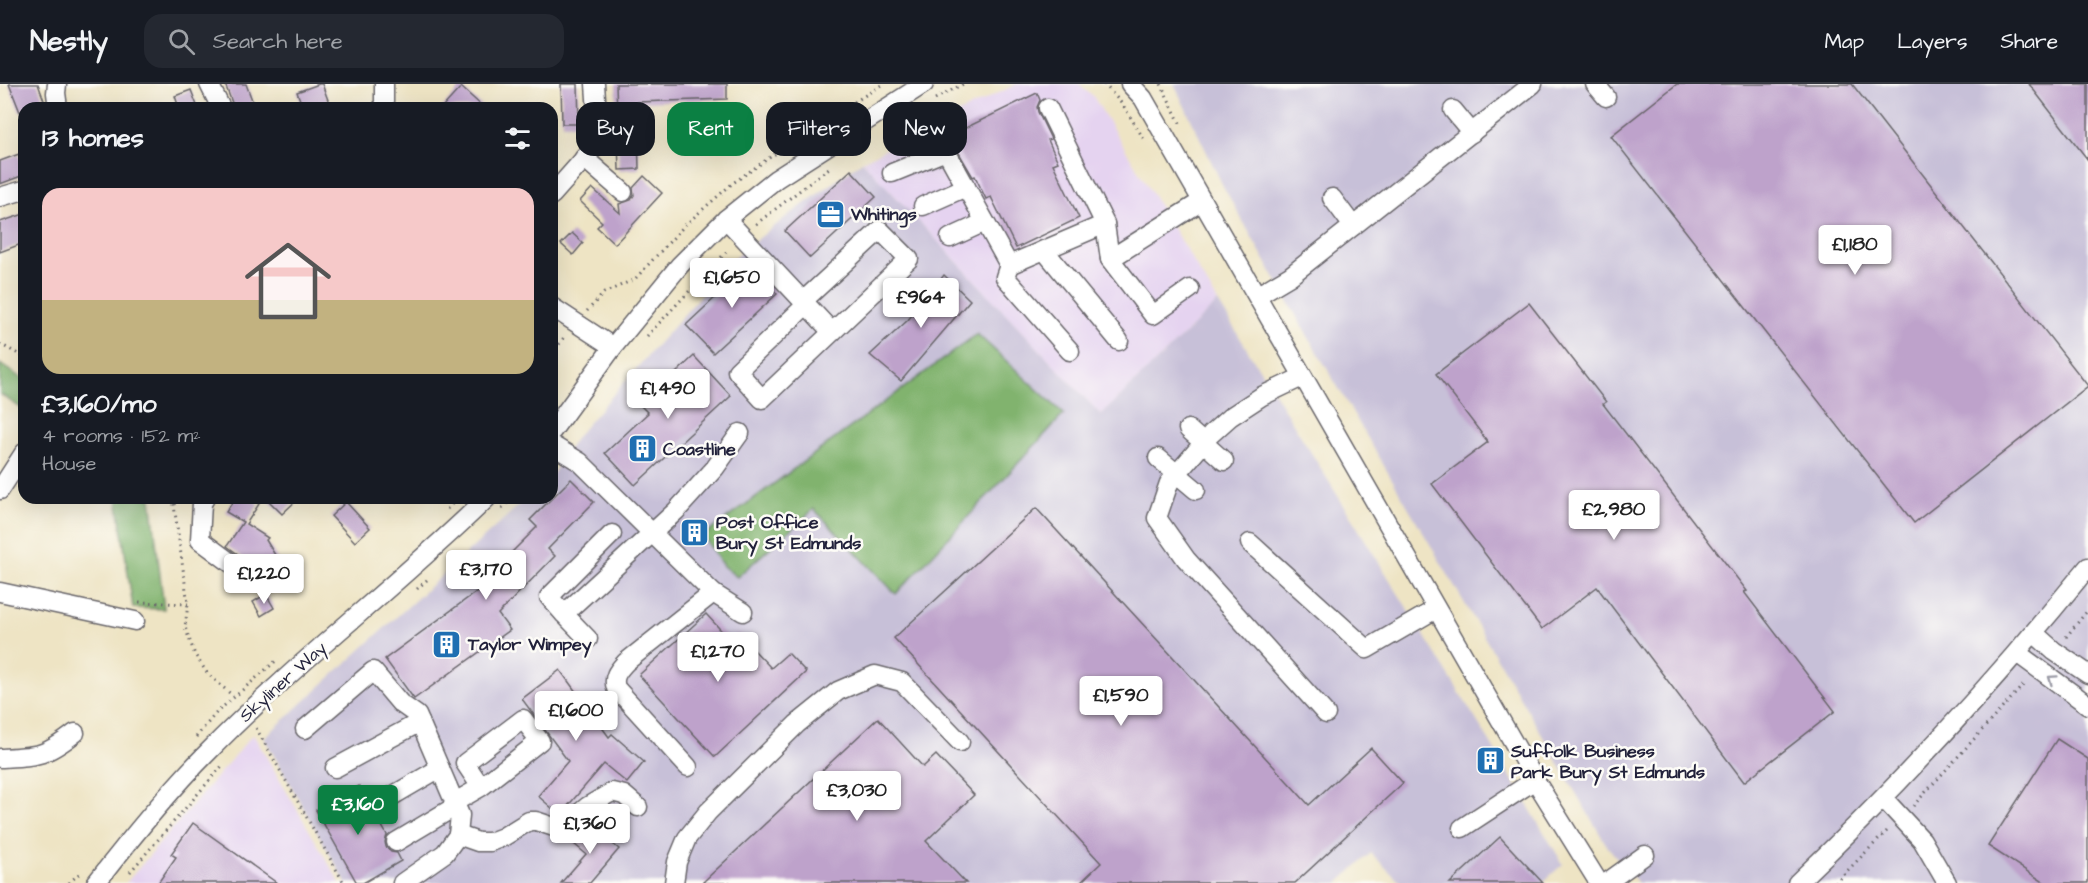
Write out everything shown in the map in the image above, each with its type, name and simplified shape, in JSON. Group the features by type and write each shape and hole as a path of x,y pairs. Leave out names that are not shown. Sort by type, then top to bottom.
{"street":[{"path":"57,84 57,102"},
{"path":"209,84 218,102"},
{"path":"384,84 384,102"},
{"path":"558,184 599,142 596,84"},
{"path":"558,423 614,347 680,265 726,219 776,179 924,84"},
{"path":"1130,84 1141,91 1436,609 1535,780 1599,883"},
{"path":"1258,295 1290,276 1533,84"},
{"path":"1048,108 1105,224 1110,259 1153,315 1190,289"},
{"path":"1453,110 1472,133"},
{"path":"892,173 946,151 1009,265 1005,277 1070,351"},
{"path":"584,158 623,192"},
{"path":"923,206 966,187"},
{"path":"0,197 18,192"},
{"path":"1332,198 1353,226"},
{"path":"1110,259 1202,201"},
{"path":"726,219 832,332"},
{"path":"950,238 985,222"},
{"path":"1009,265 1105,224"},
{"path":"880,230 909,259 832,332 762,399 737,370 880,230"},
{"path":"1044,250 1119,340"},
{"path":"558,311 614,347"},
{"path":"1302,377 1262,396 1230,417 1169,483 1157,518 1186,559 1326,714"},
{"path":"1188,429 1224,461"},
{"path":"564,614 676,511 707,477 740,433"},
{"path":"558,449 580,462 713,593 743,612"},
{"path":"1158,458 1196,490"},
{"path":"0,490 18,462"},
{"path":"202,504 200,540 239,569"},
{"name":"Skyliner Way","path":"96,883 207,752 481,504"},
{"path":"588,639 549,597 612,534"},
{"path":"1250,543 1367,650 1436,609"},
{"path":"1797,883 1884,799 2017,653 2088,567"},
{"path":"0,592 135,621"},
{"path":"688,767 616,688 614,681 617,672 626,662 713,593"},
{"path":"2034,633 2054,651 2088,674"},
{"path":"2017,653 2088,705"},
{"path":"305,729 374,671 400,704 419,719 460,815 458,835 445,853 408,881"},
{"path":"674,883 677,862 687,838 708,812 797,724 838,691 875,675 902,682 960,742"},
{"path":"335,768 419,719"},
{"path":"0,758 42,755 75,733"},
{"path":"375,806 440,768"},
{"path":"1462,828 1535,780"},
{"path":"396,842 481,787"},
{"path":"458,835 478,842 490,842 503,837 528,821 536,820 557,828 565,825 588,806 612,792 624,795 638,807"},
{"path":"1884,799 1922,840 1947,883"},
{"path":"1606,883 1645,855"}],"path":[{"path":"1104,84 1122,105 1146,143"},
{"path":"0,344 18,354"},
{"path":"175,504 188,604 185,627 195,655 208,674 233,697"},
{"path":"497,514 507,504"},
{"path":"415,591 431,576"},
{"path":"2054,651 2088,610"},
{"path":"1835,883 1929,790 2037,669"},
{"path":"248,713 344,883"},
{"path":"127,875 227,760"}],"shaded area":[{"path":"1017,84 1079,84 1093,96 1218,302 1101,415 862,161 883,151 883,156 967,156 967,109"},
{"path":"1174,84 2088,84 2088,883 1638,883 1607,846 1302,326 1223,186"},
{"path":"862,161 1101,415 1218,302 1563,864 1542,883 1401,883 1371,853 1338,883 346,883 264,738 520,504 558,504 558,466 576,437 732,260"},
{"path":"253,734 340,883 126,883"}],"green space":[{"path":"977,334 1064,414 896,594 814,509 737,577 723,566 703,536"},
{"path":"0,364 18,376 18,406 0,394"},
{"path":"118,504 152,504 164,609 133,608"}],"building":[{"path":"9,84 38,84 45,102 18,102 18,107"},
{"path":"225,84 246,84 253,102 232,102"},
{"path":"322,84 329,102 301,102 297,92"},
{"path":"561,84 578,84 576,124 562,124"},
{"path":"616,84 727,84 727,99 617,102"},
{"path":"1677,84 1852,84 2088,386 1914,523 1611,136"},
{"path":"2029,84 2088,84 2088,160"},
{"path":"461,87 477,102 447,102"},
{"path":"191,90 196,102 177,102 175,96"},
{"path":"1037,93 1040,100 1037,107 1038,112 1051,139 1048,140 1058,162 1053,164 1079,218 1016,248 991,197 986,199 975,176 973,177 961,156 967,156 967,127"},
{"path":"18,154 18,177 0,184 0,161"},
{"path":"619,156 639,156 639,169 619,170"},
{"name":"Whitings","path":"851,170 876,197 810,258 785,231"},
{"path":"644,176 662,193 615,244 597,227 602,222 580,201 592,188 620,213 619,204 631,200 634,195 633,188"},
{"path":"18,216 18,245 0,252 0,222"},
{"path":"572,233 583,243 573,255 561,244"},
{"path":"750,265 777,294 713,353 686,325"},
{"path":"944,275 970,300 901,381 870,355 908,320"},
{"path":"1529,303 1606,402 1603,404 1747,591 1744,592 1835,711 1744,782 1597,587 1542,629 1432,484 1488,442 1436,374"},
{"path":"694,356 731,396 635,485 605,453 648,413 641,406"},
{"path":"571,479 594,502 548,549 555,556 498,614 510,630 414,699 385,659 495,578 491,573 537,527 530,520 546,504 558,504 558,492"},
{"path":"231,504 259,504 246,524 268,538 266,540 287,575 270,585 254,559 250,566 246,560 227,546 243,522 226,512"},
{"path":"272,504 293,504 282,514"},
{"path":"344,504 348,504 370,528 355,542 331,516"},
{"path":"1036,508 1309,805 1371,748 1403,783 1295,883 1080,883 1101,863 894,638"},
{"path":"266,594 274,608 261,616 253,602"},
{"path":"706,614 730,640 738,633 771,668 788,653 806,672 715,757 639,675"},
{"path":"560,670 609,737 612,734 644,762 627,783 604,764 560,815 538,796 568,761 522,699"},
{"path":"878,718 923,767 936,755 974,795 926,841 966,883 702,883"},
{"path":"2057,739 2088,759 2088,883 2045,883 1988,846"},
{"path":"359,786 367,799 364,805 365,811 370,816 377,817 387,835 386,847 391,852 397,853 401,861 363,883 357,883 316,810"},
{"path":"586,822 619,849 590,883 561,883 586,854 568,839"},
{"path":"193,823 277,883 158,883 176,857 171,854"},
{"path":"1500,837 1543,883 1450,883"}],"place":[{"name":"Whitings","path":"830,214"},
{"name":"Coastline","path":"642,449"},
{"name":"Post Office Bury St Edmunds","path":"695,532"},
{"name":"Taylor Wimpey","path":"447,644"},
{"name":"Suffolk Business Park Bury St Edmunds","path":"1490,761"}]}
